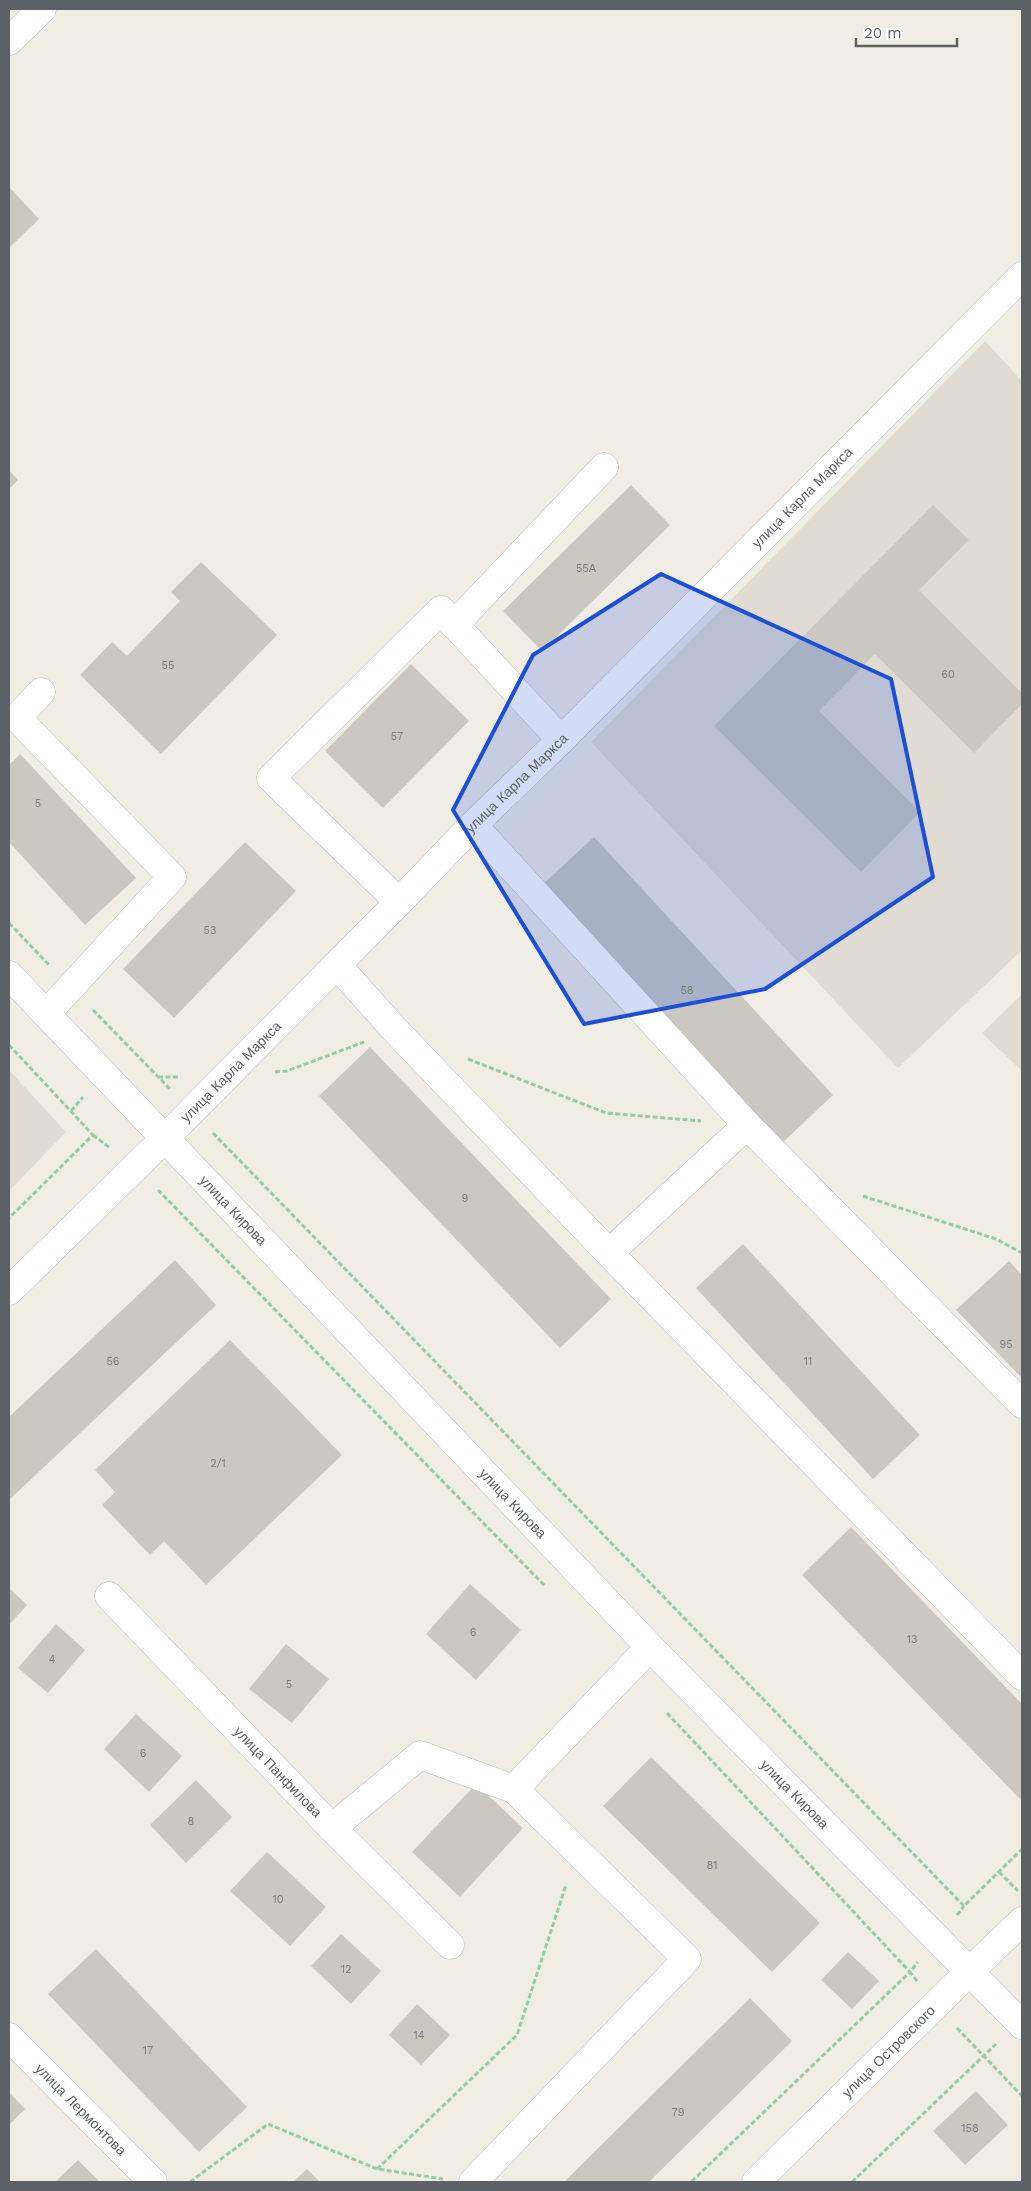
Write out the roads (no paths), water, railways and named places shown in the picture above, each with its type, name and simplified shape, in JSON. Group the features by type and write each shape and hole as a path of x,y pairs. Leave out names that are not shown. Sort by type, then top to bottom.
{"street":[{"path":"9,42 42,9"},
{"name":"улица Карла Маркса","path":"9,1291 226,1077 400,902 473,825 561,740 1022,276"},
{"path":"454,625 604,467"},
{"path":"400,902 271,778 441,610 561,740"},
{"path":"42,692 13,722 172,877 46,1014"},
{"path":"473,825 747,1125 1022,1404"},
{"path":"337,965 395,1030 609,1253 1022,1676"},
{"name":"улица Кирова","path":"9,975 650,1647 1021,2024"},
{"path":"609,1253 747,1125"},
{"name":"улица Панфилова","path":"109,1596 332,1828 450,1945"},
{"path":"514,1789 650,1647"},
{"path":"332,1828 420,1755 514,1789 687,1959 473,2182"},
{"name":"улица Островского","path":"756,2182 1022,1921"},
{"name":"улица Лермонтова","path":"9,2037 153,2182"}]}
